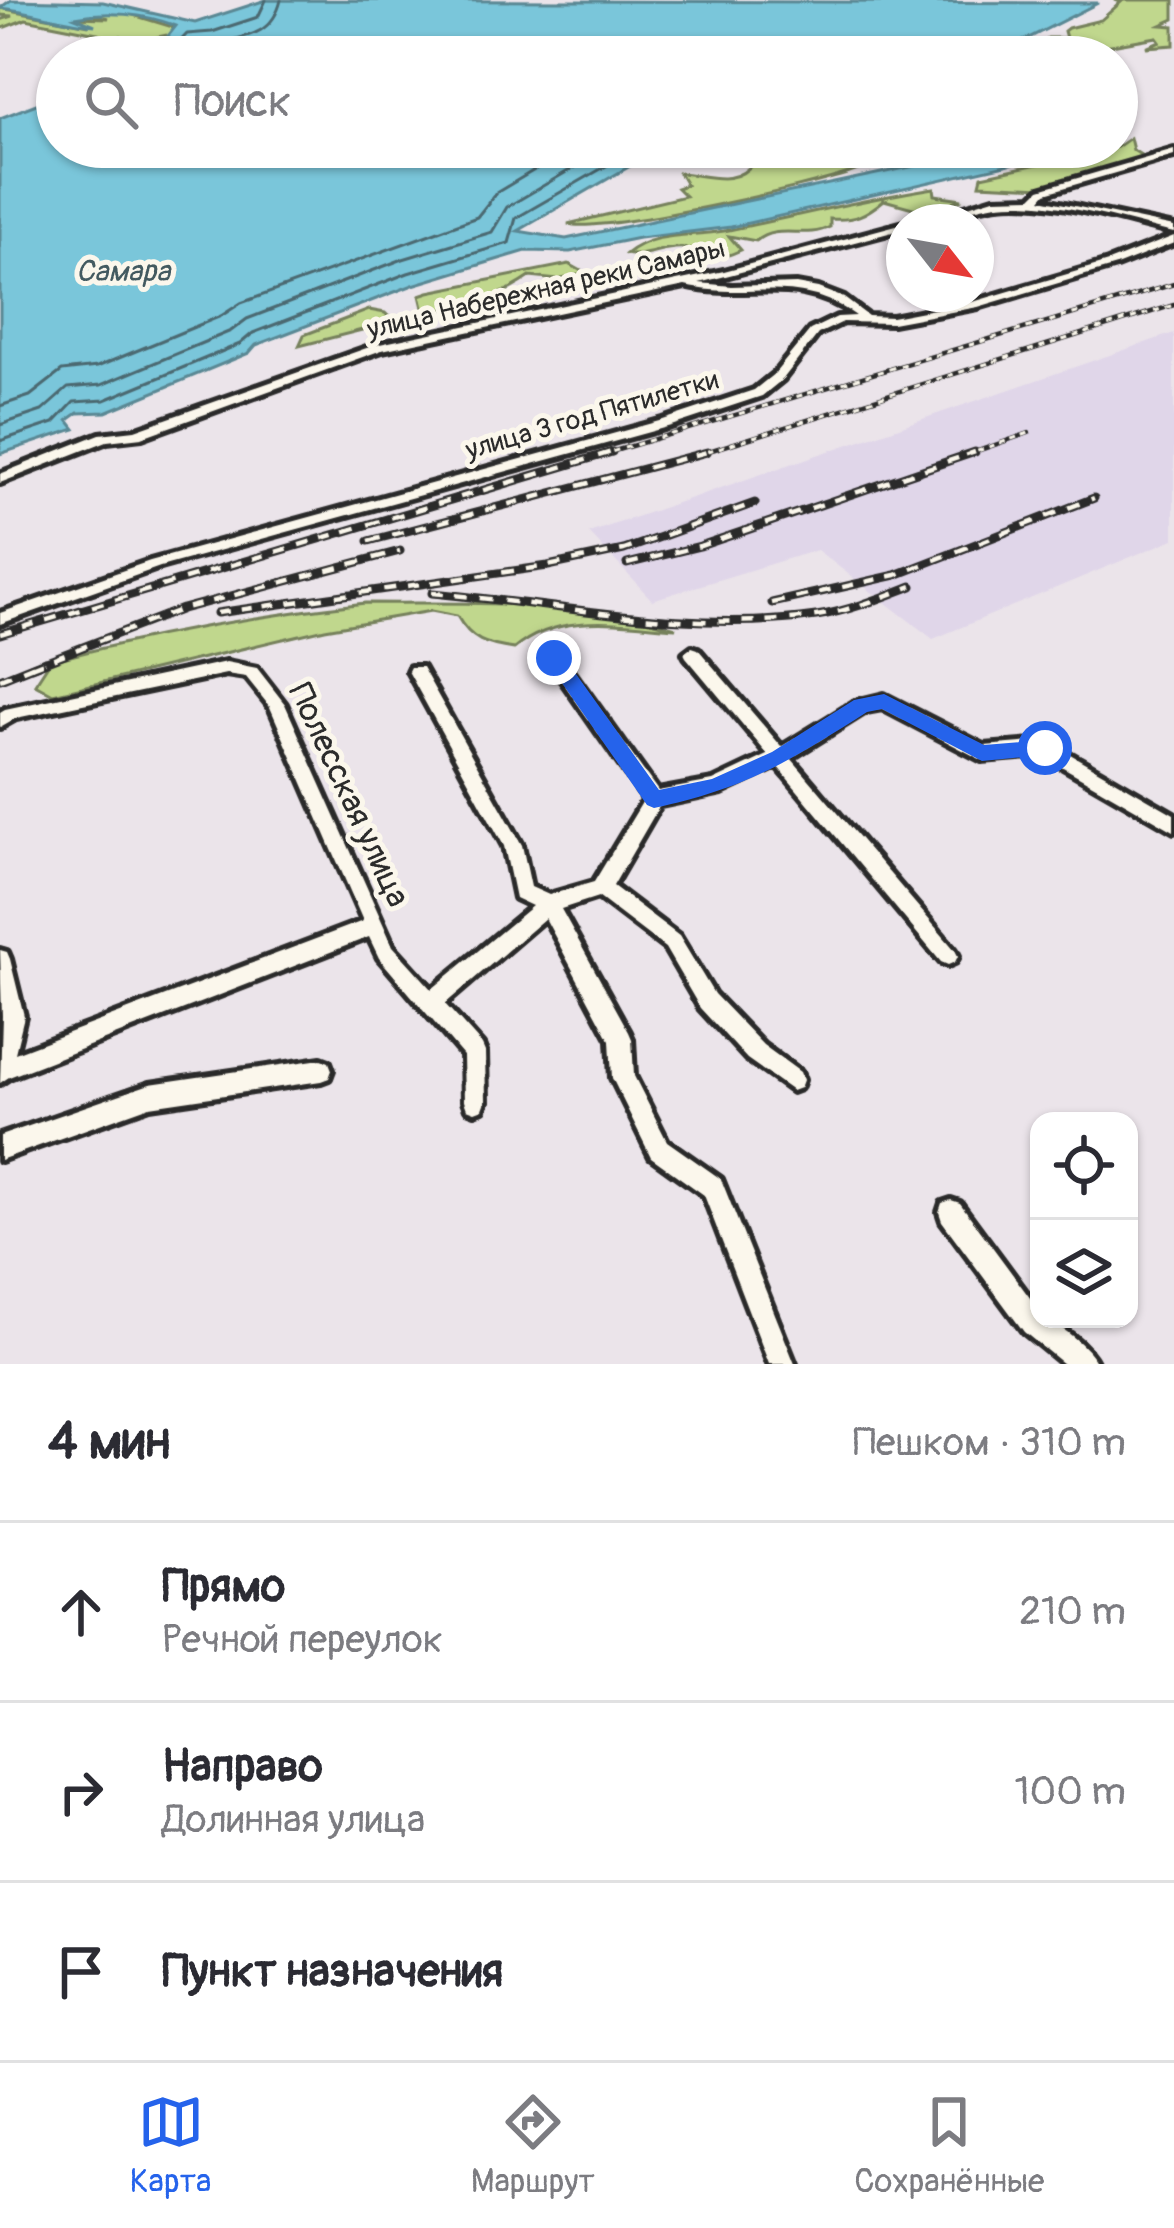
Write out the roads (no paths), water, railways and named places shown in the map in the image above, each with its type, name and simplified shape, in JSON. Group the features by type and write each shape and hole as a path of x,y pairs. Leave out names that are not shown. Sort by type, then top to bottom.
{"street":[{"path":"1138,163 1174,153"},
{"path":"1035,200 1042,190 1120,168"},
{"path":"984,204 1035,200 1174,234"},
{"name":"улица Набережная реки Самары","path":"0,479 105,437 137,434 379,347 886,230"},
{"name":"улица 3 год Пятилетки","path":"0,619 155,564 667,423 758,393 779,376 814,332 841,319 892,320 978,304 1112,264 1174,234"},
{"path":"681,281 708,290 789,283 850,305 863,316"},
{"path":"692,653 948,956"},
{"path":"554,658 654,799"},
{"name":"Полесская улица","path":"0,721 11,712 226,668 251,672 277,704 386,952 474,1052 475,1101"},
{"path":"416,671 513,845 522,892 548,904 621,1039 623,1078 659,1149 713,1187 782,1364"},
{"path":"433,1001 548,904 601,888 654,799 716,787 779,757 861,706 884,701 982,753 1045,748 1174,823"},
{"path":"601,888 672,942 707,1001 755,1052 792,1080"},
{"path":"1,1071 374,926"},
{"path":"0,959 13,1016 1,1071"},
{"path":"0,1148 150,1095 321,1070"},
{"path":"951,1212 1033,1323 1084,1364"}],"water":[{"path":"11,0 103,2 195,23 266,0 1098,3 1033,36 168,36 176,26 151,18 125,14 75,17 95,25 0,8"},
{"name":"Самара","path":"36,104 36,168 627,168 518,231 566,239 905,168 992,168 731,227 570,252 526,251 413,285 256,345 249,353 106,412 78,413 68,420 75,429 0,454 0,118"}],"railway":[{"path":"601,455 1174,284"},
{"path":"698,454 1174,305"},
{"path":"966,455 1029,433"},
{"path":"0,634 612,452"},
{"path":"698,454 707,452"},
{"path":"627,564 700,546 975,452"},
{"path":"369,541 698,454"},
{"path":"772,603 896,575 1094,498"},
{"path":"217,613 548,566 624,550 755,503"},
{"path":"31,667 182,609 400,551"},
{"path":"432,593 720,622 828,614 912,586"},
{"path":"0,679 45,661"}]}
